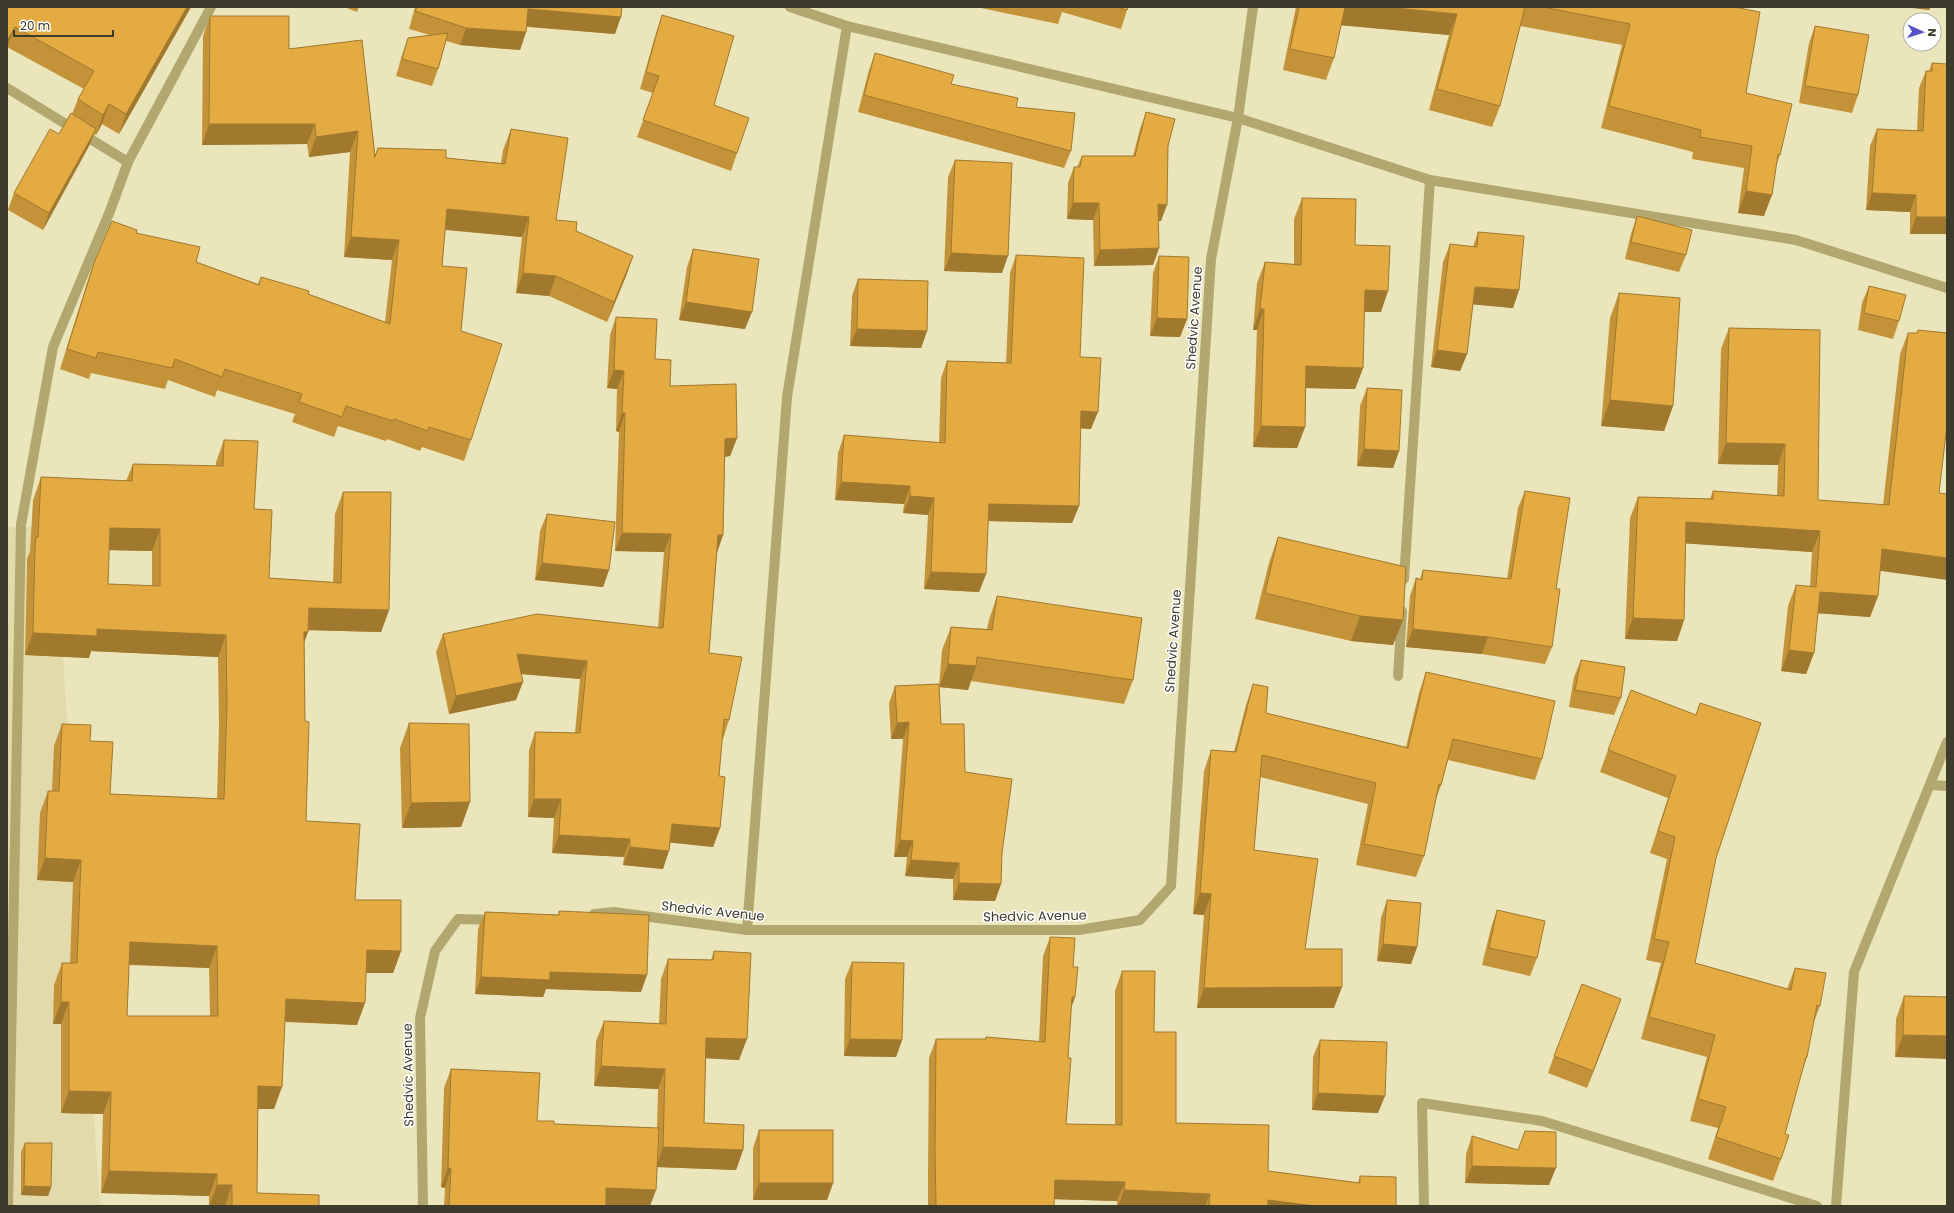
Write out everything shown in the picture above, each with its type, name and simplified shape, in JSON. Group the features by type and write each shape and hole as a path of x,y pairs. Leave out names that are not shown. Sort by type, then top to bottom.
{"street":[{"path":"8,1206 15,775 21,525 53,347 110,211 128,162 211,7"},
{"path":"790,7 847,26 1238,118 1430,180 1796,240 1947,288"},
{"name":"Shedvic Avenue","path":"584,915 614,912 747,930 1079,930 1140,920 1171,886 1211,259 1238,118 1254,7"},
{"path":"747,930 787,397 847,26"},
{"path":"7,88 128,162"},
{"path":"1398,676 1430,180"},
{"path":"1836,1206 1854,972 1947,742"},
{"path":"1930,785 1947,786"},
{"name":"Shedvic Avenue","path":"423,1206 420,1018 435,952 458,919 508,920"},
{"path":"1424,1206 1422,1103 1542,1121 1817,1206"}],"shaded area":[{"path":"54,526 100,1206 7,1206 7,527"}],"building":[{"path":"7,7 187,7 126,114 109,104 103,115 78,99 94,71 15,27 7,41"},
{"path":"417,7 622,7 621,17 528,9 526,32 466,28 415,11"},
{"path":"1117,7 1128,7 1127,10"},
{"path":"1299,7 1345,7 1334,58 1290,49"},
{"path":"1385,7 1525,7 1500,106 1437,89 1457,14"},
{"path":"1543,7 1734,7 1760,12 1746,93 1792,104 1780,155 1778,154 1772,195 1746,191 1752,146 1700,137 1701,130 1609,106 1630,24"},
{"path":"662,15 734,36 714,105 749,118 737,153 643,120 659,76 646,72"},
{"path":"210,16 289,16 289,49 362,40 375,157 378,148 446,150 446,158 505,164 511,129 568,138 556,220 577,222 576,231 633,256 614,302 556,276 523,273 529,217 447,209 442,266 467,268 461,331 502,344 471,440 429,427 428,431 394,419 393,421 346,406 342,417 299,402 302,394 225,369 222,377 175,359 172,368 98,352 96,358 67,349 94,263 112,221 137,230 136,233 200,247 196,262 259,285 261,277 309,291 308,294 390,324 399,240 351,237 358,131 316,137 315,124 209,124"},
{"path":"1815,26 1869,35 1858,95 1805,86"},
{"path":"448,33 438,69 402,59 408,38"},
{"path":"875,53 954,75 951,84 1018,98 1016,107 1075,113 1071,151 864,95"},
{"path":"1932,63 1947,64 1947,217 1916,217 1916,195 1872,193 1877,129 1923,131 1926,71 1932,71"},
{"path":"1146,112 1175,119 1168,146 1167,205 1158,204 1159,248 1100,250 1099,203 1073,203 1074,167 1080,167 1082,156 1135,156"},
{"path":"71,113 96,129 49,213 14,193 50,129 59,134"},
{"path":"955,160 1012,163 1008,256 951,253"},
{"path":"1302,198 1356,199 1355,245 1390,246 1388,291 1365,290 1363,368 1306,366 1305,427 1261,426 1264,309 1260,309 1265,262 1301,265"},
{"path":"1637,216 1692,230 1686,255 1631,242"},
{"path":"1478,232 1524,236 1519,290 1475,287 1467,354 1437,350 1450,244 1477,247"},
{"path":"693,249 759,259 752,312 686,302"},
{"path":"1016,255 1084,258 1080,357 1101,358 1098,412 1081,411 1079,506 989,504 986,574 931,572 934,498 910,496 910,486 841,482 844,435 945,443 947,361 1011,363"},
{"path":"1159,256 1189,257 1187,319 1157,318"},
{"path":"858,279 928,281 927,331 857,329"},
{"path":"1869,286 1906,295 1899,321 1864,313"},
{"path":"1619,293 1680,298 1673,406 1610,400"},
{"path":"616,317 657,319 655,359 671,360 670,386 736,384 737,438 725,439 723,535 718,535 709,653 742,657 729,720 724,719 719,776 725,777 720,828 672,824 669,851 630,847 630,839 559,835 561,799 534,799 535,732 580,733 587,661 517,654 523,682 456,696 443,634 537,614 663,628 671,534 622,533 625,413 622,413 624,371 614,370"},
{"path":"1729,328 1820,330 1818,500 1889,505 1908,333 1917,333 1918,330 1947,333 1947,425 1939,493 1947,494 1947,558 1882,549 1878,596 1820,592 1814,653 1789,650 1796,585 1816,587 1820,531 1686,522 1684,620 1633,618 1638,497 1713,499 1713,491 1784,496 1785,444 1726,443"},
{"path":"1367,388 1402,390 1399,451 1364,449"},
{"path":"224,440 258,441 254,509 272,510 269,578 341,583 343,492 391,492 389,610 309,608 308,632 304,632 305,721 309,722 306,821 360,824 355,900 401,900 401,951 367,950 365,1003 286,999 282,1087 258,1086 257,1193 319,1195 319,1206 232,1206 232,1185 217,1185 217,1174 109,1171 111,1092 69,1091 69,1002 61,1002 62,963 77,963 81,860 45,858 48,791 59,791 62,724 91,725 90,741 113,742 110,794 224,799 227,704 226,635 97,629 97,636 33,633 35,547 36,537 38,537 41,477 132,481 133,464 223,466","holes":["110,528 160,529 160,586 108,584","130,942 217,946 218,1016 127,1016"]},
{"path":"1525,491 1570,498 1556,589 1560,589 1552,647 1488,637 1413,629 1416,578 1422,580 1423,570 1511,579"},
{"path":"547,514 615,522 609,570 542,563"},
{"path":"1278,537 1406,567 1403,620 1360,616 1265,593"},
{"path":"997,596 1142,618 1133,680 977,657 976,666 948,664 951,627 992,630"},
{"path":"1581,660 1625,667 1621,698 1575,690"},
{"path":"1426,672 1555,701 1542,759 1453,739 1441,785 1439,784 1424,856 1364,844 1376,783 1262,755 1254,850 1318,859 1305,949 1342,949 1342,987 1204,988 1211,894 1200,893 1211,750 1236,752 1253,684 1268,687 1266,713 1408,748"},
{"path":"939,684 941,724 964,724 965,772 1012,779 1002,853 1001,884 959,883 959,863 911,860 913,841 900,840 909,722 897,723 895,686"},
{"path":"1631,690 1696,715 1700,703 1761,723 1716,858 1695,963 1791,990 1795,968 1826,973 1820,1006 1817,1005 1807,1057 1785,1134 1789,1135 1781,1159 1716,1137 1726,1107 1698,1099 1715,1035 1649,1017 1669,942 1654,939 1675,837 1658,831 1676,776 1608,750"},
{"path":"409,723 469,724 470,802 411,803"},
{"path":"1387,900 1421,903 1417,947 1383,944"},
{"path":"1497,910 1545,921 1537,958 1489,948"},
{"path":"559,911 649,915 647,975 550,972 550,980 481,977 485,912 559,915"},
{"path":"1050,937 1075,938 1073,967 1078,967 1075,997 1072,997 1068,1058 1071,1058 1066,1124 1122,1125 1122,971 1155,971 1154,1032 1176,1032 1176,1123 1269,1125 1268,1171 1360,1183 1360,1176 1396,1177 1396,1206 1315,1206 1268,1200 1268,1206 1209,1206 1210,1194 1124,1190 1125,1182 1055,1180 1054,1206 936,1206 936,1039 986,1039 986,1037 1045,1042"},
{"path":"714,951 751,953 747,1039 706,1038 704,1123 744,1125 743,1150 663,1147 665,1069 601,1066 604,1021 666,1024 668,959 713,960"},
{"path":"852,962 904,963 902,1040 850,1039"},
{"path":"1582,984 1621,999 1593,1071 1554,1056"},
{"path":"1904,996 1947,997 1947,1036 1903,1035"},
{"path":"1320,1040 1387,1042 1385,1096 1318,1093"},
{"path":"451,1069 540,1073 537,1121 554,1121 554,1124 659,1128 656,1190 606,1188 606,1206 449,1206 451,1169 448,1168"},
{"path":"759,1130 833,1130 833,1183 759,1183"},
{"path":"1525,1131 1556,1132 1556,1168 1472,1166 1472,1136 1518,1150"},
{"path":"25,1143 52,1143 51,1187 24,1186"}]}
